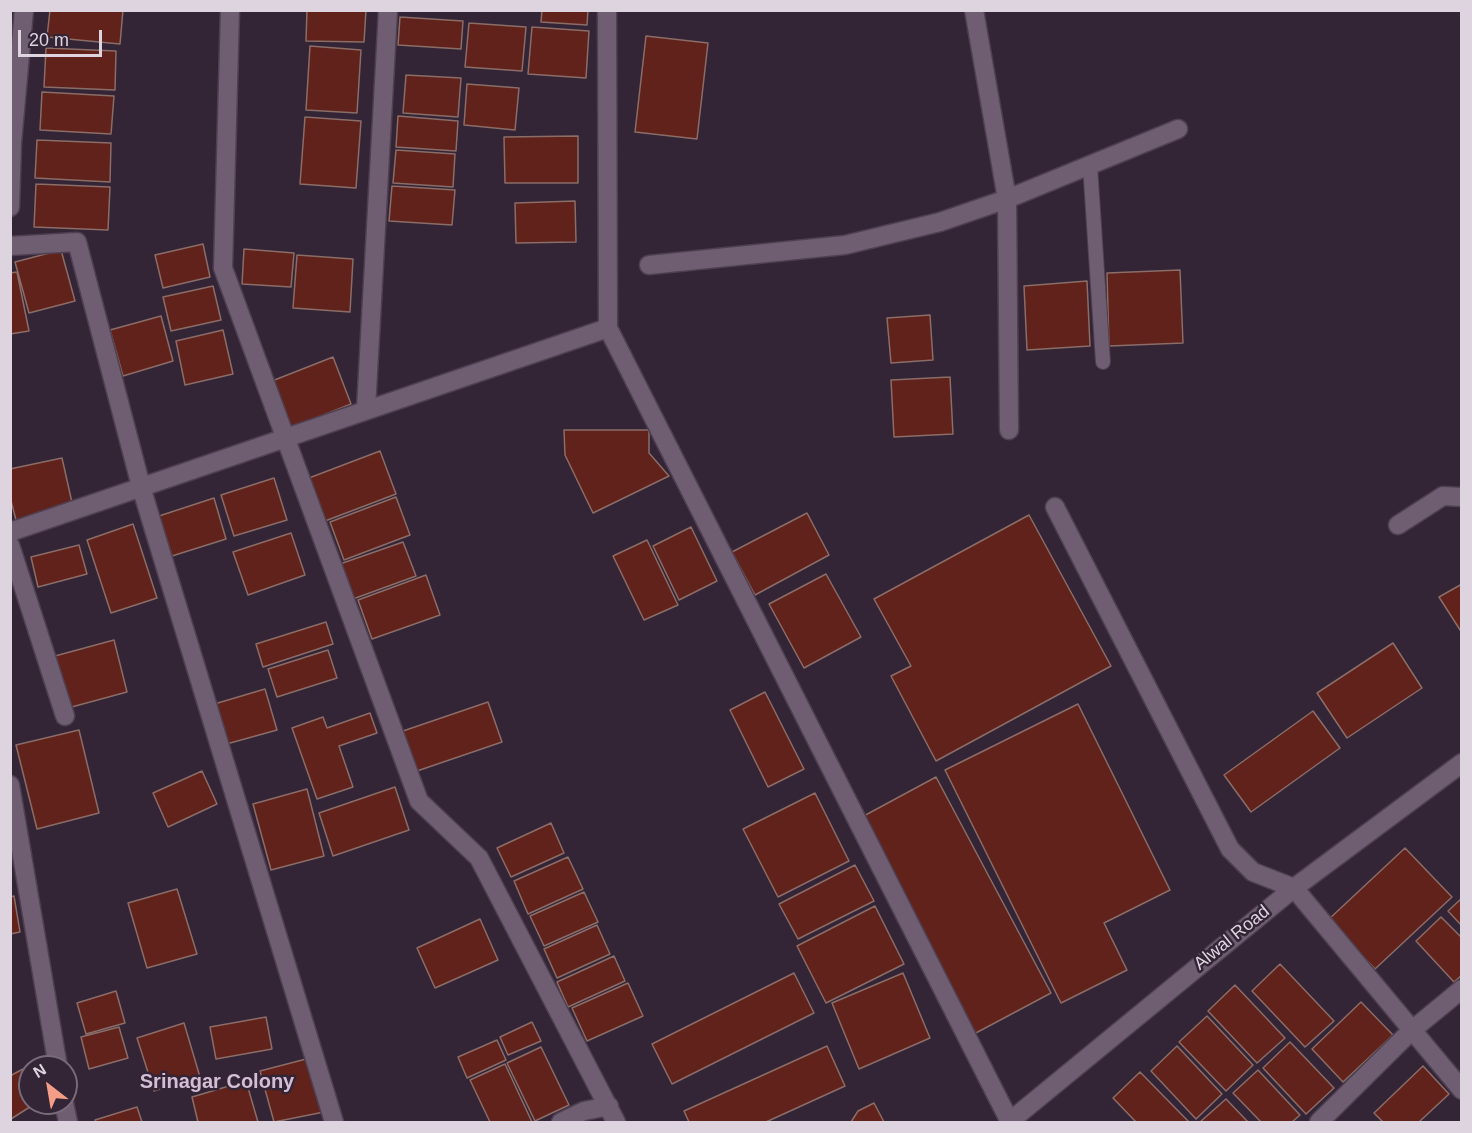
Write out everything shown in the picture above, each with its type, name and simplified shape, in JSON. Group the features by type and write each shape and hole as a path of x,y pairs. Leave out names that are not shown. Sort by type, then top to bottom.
{"street":[{"path":"10,207 11,143 24,10"},
{"path":"230,10 223,268 283,439 419,801 479,858 612,1114"},
{"path":"366,409 388,10"},
{"path":"608,10 608,328 1009,1122"},
{"path":"974,10 1007,199 1010,430"},
{"path":"650,265 845,245 939,222 1007,199 1178,129"},
{"path":"10,246 77,242 142,490 334,1122"},
{"path":"10,532 142,490 366,409 608,328"},
{"path":"1398,525 1443,496 1461,497"},
{"path":"1056,507 1230,849 1253,872 1293,888 1461,1090"},
{"path":"10,545 65,716"},
{"name":"Alwal Road","path":"1009,1122 1293,888 1461,763"},
{"path":"10,784 56,1055"},
{"path":"1319,1122 1411,1031 1461,989"},
{"path":"561,1122 584,1111 612,1114"}],"lane":[{"path":"1090,165 1103,362"}],"building":[{"path":"50,10 123,10 120,44 47,37"},
{"path":"307,10 366,10 364,42 306,41"},
{"path":"542,10 588,10 587,25 541,22"},
{"path":"400,17 463,21 461,49 398,45"},
{"path":"469,23 526,27 522,71 465,67"},
{"path":"532,27 589,31 586,78 528,74"},
{"path":"646,36 708,43 697,139 635,132"},
{"path":"310,46 361,50 357,113 306,110"},
{"path":"46,48 116,51 115,90 44,87"},
{"path":"406,75 461,78 458,117 403,113"},
{"path":"467,84 519,88 515,130 464,125"},
{"path":"42,92 114,96 111,134 40,130"},
{"path":"398,116 458,121 456,151 396,147"},
{"path":"305,117 361,121 356,188 300,184"},
{"path":"578,136 578,183 505,183 504,137"},
{"path":"37,140 111,143 110,182 35,178"},
{"path":"396,150 455,154 453,187 393,183"},
{"path":"36,184 110,187 108,230 34,227"},
{"path":"392,186 455,190 452,225 389,221"},
{"path":"575,201 576,242 516,243 515,203"},
{"path":"203,244 210,277 163,288 155,255"},
{"path":"244,249 294,253 291,287 242,284"},
{"path":"61,250 75,301 29,313 15,262"},
{"path":"297,255 353,259 350,312 293,308"},
{"path":"1180,270 1183,343 1109,346 1107,273"},
{"path":"17,272 29,331 10,334 10,273"},
{"path":"1087,281 1090,346 1027,350 1024,286"},
{"path":"213,286 221,320 171,331 163,297"},
{"path":"930,315 933,360 891,363 887,318"},
{"path":"161,316 173,361 123,376 110,330"},
{"path":"223,330 233,374 185,385 176,341"},
{"path":"333,357 351,404 291,428 272,381"},
{"path":"950,377 953,434 894,437 891,380"},
{"path":"564,430 649,430 649,453 669,476 593,513 565,455"},
{"path":"380,451 396,494 325,521 309,478"},
{"path":"62,458 73,507 16,520 10,497 10,469"},
{"path":"274,478 287,520 234,536 221,495"},
{"path":"396,497 410,535 344,560 330,522"},
{"path":"214,498 226,539 172,556 159,516"},
{"path":"807,513 829,555 755,595 732,552"},
{"path":"1029,515 1111,666 936,761 891,676 911,666 874,599"},
{"path":"133,524 157,598 111,613 87,540"},
{"path":"691,527 717,581 679,600 653,546"},
{"path":"291,533 305,575 248,595 233,552"},
{"path":"647,540 678,605 644,620 613,556"},
{"path":"403,542 416,576 353,599 340,564"},
{"path":"79,545 87,574 38,587 31,557"},
{"path":"826,574 861,637 804,668 769,604"},
{"path":"426,575 440,615 372,639 358,600"},
{"path":"1462,584 1462,633 1439,597"},
{"path":"326,622 333,644 263,667 256,644"},
{"path":"114,640 127,692 68,708 55,656"},
{"path":"1393,643 1422,688 1347,738 1317,693"},
{"path":"328,650 337,678 277,697 268,669"},
{"path":"265,689 277,730 223,745 211,705"},
{"path":"765,692 804,769 768,787 730,710"},
{"path":"488,702 502,742 417,771 403,731"},
{"path":"1078,704 1170,890 1104,923 1127,970 1061,1003 945,770"},
{"path":"1313,711 1340,748 1251,812 1224,775"},
{"path":"370,713 377,733 339,746 353,787 317,799 292,728 323,717 327,728"},
{"path":"79,730 99,813 37,829 16,745"},
{"path":"202,771 217,804 168,827 153,793"},
{"path":"936,777 1051,993 974,1034 860,818"},
{"path":"395,787 409,830 333,856 319,813"},
{"path":"307,789 324,856 271,870 253,804"},
{"path":"815,793 849,861 778,897 743,829"},
{"path":"551,823 564,853 511,877 497,848"},
{"path":"1405,848 1452,897 1375,969 1328,920"},
{"path":"568,857 583,889 528,914 514,881"},
{"path":"855,865 874,901 798,939 779,904"},
{"path":"177,889 197,954 147,968 128,903"},
{"path":"584,892 598,922 544,946 530,916"},
{"path":"14,896 20,932 10,934 10,897"},
{"path":"1462,898 1462,926 1448,911"},
{"path":"875,906 904,964 826,1003 797,946"},
{"path":"1441,917 1462,938 1462,975 1454,982 1416,941"},
{"path":"480,919 498,960 435,988 417,948"},
{"path":"597,925 610,954 557,978 544,949"},
{"path":"614,956 625,981 568,1007 557,982"},
{"path":"1280,964 1334,1021 1305,1047 1252,991"},
{"path":"794,973 814,1013 672,1084 652,1044"},
{"path":"903,973 930,1038 859,1069 832,1003"},
{"path":"628,983 643,1016 587,1041 572,1008"},
{"path":"1235,985 1285,1038 1257,1063 1208,1011"},
{"path":"116,991 125,1023 86,1034 77,1003"},
{"path":"1361,1002 1393,1035 1343,1082 1312,1049"},
{"path":"1207,1016 1253,1065 1226,1091 1179,1042"},
{"path":"266,1017 272,1049 216,1059 210,1027"},
{"path":"532,1022 541,1041 508,1055 500,1037"},
{"path":"184,1023 200,1077 154,1091 137,1038"},
{"path":"119,1027 128,1058 89,1069 81,1037"},
{"path":"497,1040 506,1060 467,1078 458,1057"},
{"path":"1290,1042 1334,1088 1306,1114 1263,1068"},
{"path":"827,1046 845,1086 766,1122 689,1122 684,1111"},
{"path":"1177,1046 1222,1094 1196,1119 1151,1071"},
{"path":"541,1047 569,1105 535,1121 507,1063"},
{"path":"310,1058 324,1112 274,1122 260,1071"},
{"path":"505,1064 532,1122 490,1122 470,1080"},
{"path":"1423,1066 1449,1094 1419,1122 1383,1122 1374,1113"},
{"path":"1258,1070 1300,1115 1292,1122 1261,1122 1233,1093"},
{"path":"18,1072 18,1115 11,1119 10,1076"},
{"path":"1140,1072 1189,1122 1136,1122 1113,1098"},
{"path":"246,1081 258,1122 198,1122 192,1097"},
{"path":"1226,1099 1248,1122 1200,1122"},
{"path":"874,1103 884,1122 851,1122 858,1111"},
{"path":"137,1107 142,1122 96,1122 95,1120"}],"district":[{"name":"Srinagar Colony","path":"217,1082"}]}
